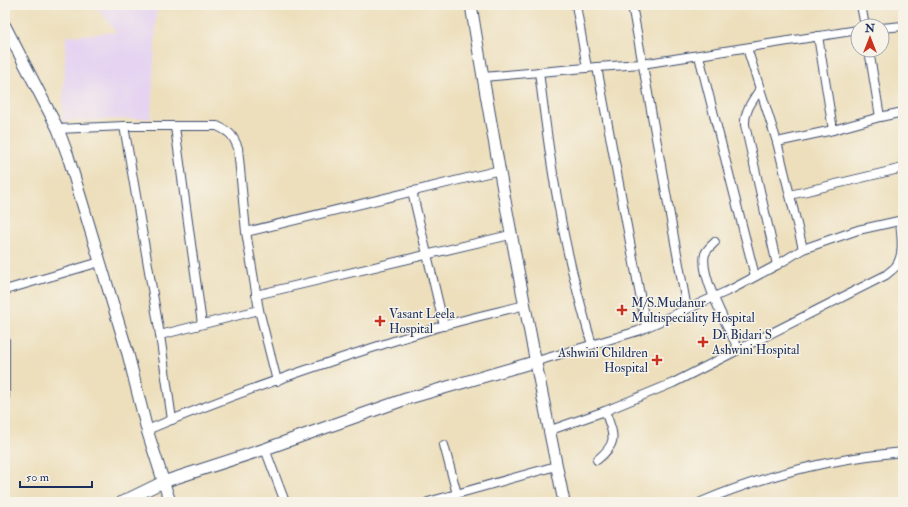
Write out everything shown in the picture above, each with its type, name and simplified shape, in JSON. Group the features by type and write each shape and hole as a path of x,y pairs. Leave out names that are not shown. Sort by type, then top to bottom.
{"street":[{"path":"471,5 510,235 525,305 534,362 564,502"},
{"path":"576,5 587,68"},
{"path":"632,5 687,309"},
{"path":"861,5 863,18"},
{"path":"5,26 58,129 68,156 128,354 147,430 170,502"},
{"path":"890,27 903,26"},
{"path":"483,77 642,64 850,31"},
{"path":"818,36 833,130"},
{"path":"5,51 17,48"},
{"path":"747,48 777,142 802,249"},
{"path":"699,56 755,276"},
{"path":"870,58 880,116"},
{"path":"597,67 646,327"},
{"path":"539,72 551,165 559,210 577,292 592,345"},
{"path":"760,89 748,107 744,120 777,266"},
{"path":"777,142 833,130 880,116 903,112"},
{"path":"58,129 124,126 217,126 228,131 234,138 238,148 246,232 256,295 277,381"},
{"path":"124,126 160,335 172,420"},
{"path":"175,127 202,324"},
{"path":"790,195 903,168"},
{"path":"246,232 500,170"},
{"path":"412,191 444,326"},
{"path":"122,502 163,482 265,449 406,399 592,345 646,327 714,297 777,266 802,249 858,230 902,221 901,255 896,266 886,275 673,384 605,411 548,431"},
{"path":"256,295 510,235"},
{"path":"715,242 707,250 705,255 704,263 706,273 714,297 739,350"},
{"path":"5,290 100,262"},
{"path":"147,430 277,381 444,326 525,305"},
{"path":"160,335 259,310"},
{"path":"5,340 5,396"},
{"path":"598,460 609,451 612,445 611,428 605,411"},
{"path":"444,445 457,494"},
{"path":"265,449 285,502"},
{"path":"701,502 726,491 803,468 874,454 903,452"},
{"path":"428,502 556,466"}],"shaded area":[{"path":"95,5 157,5 151,118 62,121 66,36 116,32"}],"place":[{"name":"M/S.Mudanur Multispeciality Hospital","path":"622,310"},
{"name":"Vasant Leela Hospital","path":"380,321"},
{"name":"Dr Bidari S Ashwini Hospital","path":"703,342"},
{"name":"Ashwini Children Hospital","path":"657,360"}]}
